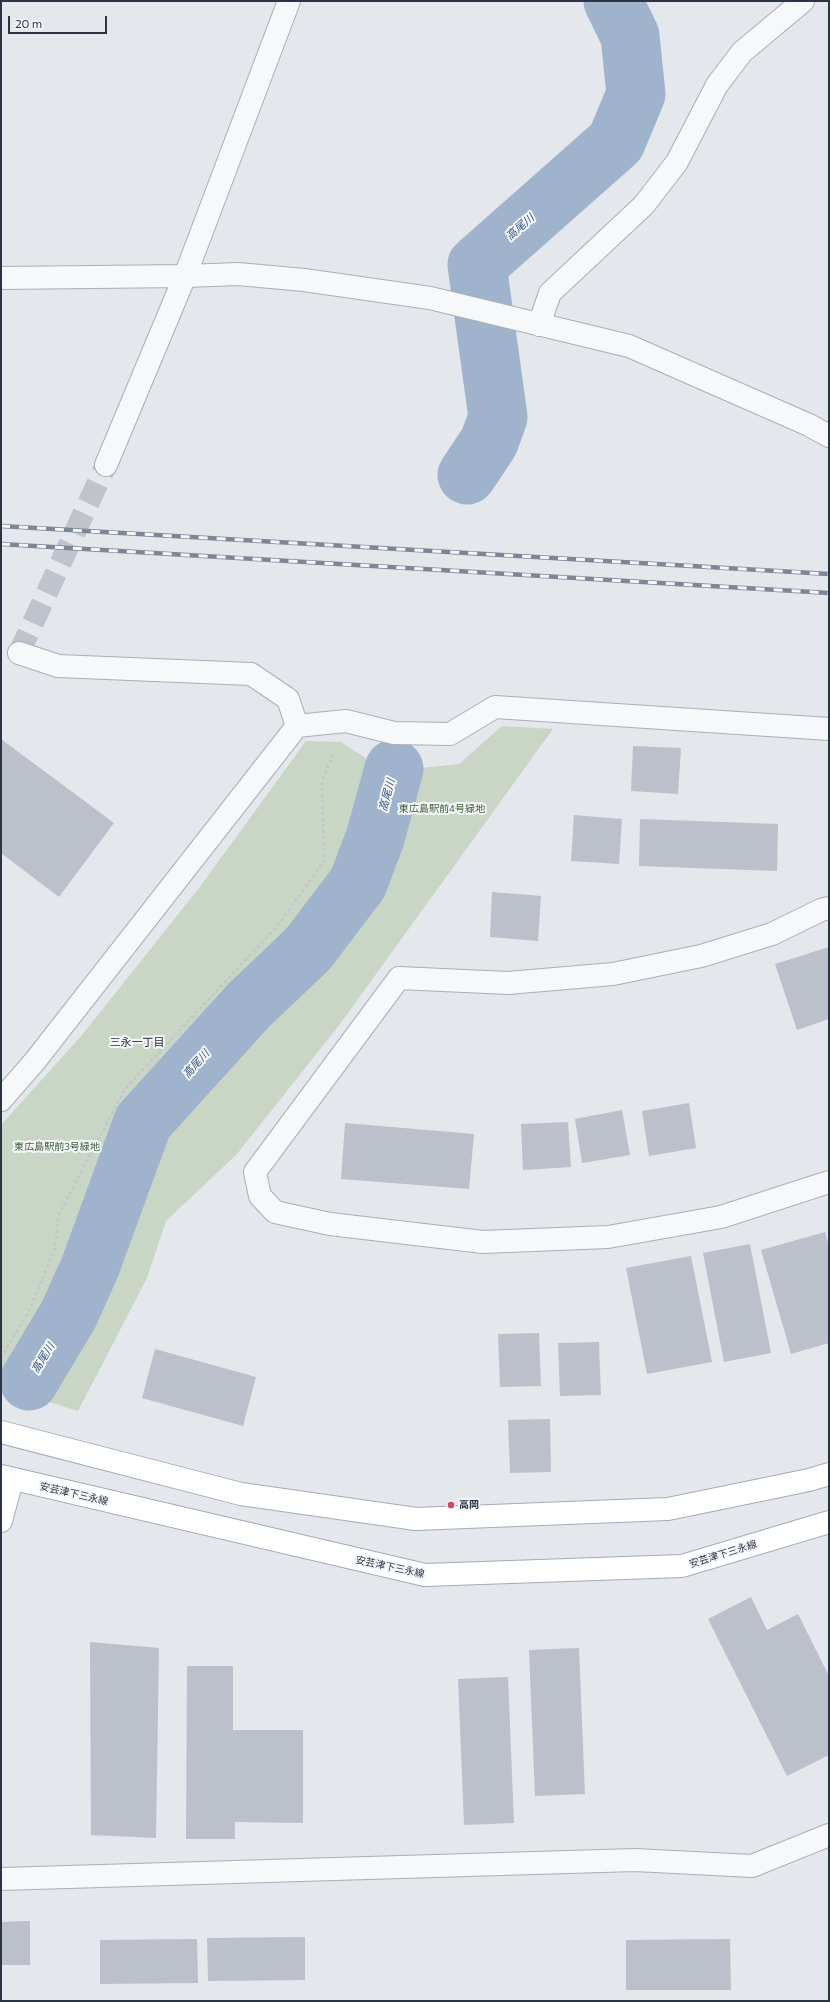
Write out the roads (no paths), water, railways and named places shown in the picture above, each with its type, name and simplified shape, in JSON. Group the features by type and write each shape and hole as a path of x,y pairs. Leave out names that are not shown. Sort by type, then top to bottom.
{"main road":[{"path":"1,1432 241,1494 416,1519 668,1509 809,1480 829,1474"},
{"path":"1,1521 7,1478"},
{"name":"安芸津下三永線","path":"7,1478 425,1575 682,1566 829,1522"}],"street":[{"path":"106,465 185,276 289,1"},
{"path":"539,325 550,293 644,205 677,162 717,86 742,52 803,1"},
{"path":"1,278 238,274 304,280 430,298 629,346 809,425 829,436"},
{"path":"19,653 58,666 251,674 288,699 297,726"},
{"path":"1,1100 35,1061 297,726 346,722 394,733 450,734 495,707 829,729"},
{"path":"829,908 821,910 772,934 701,956 613,974 508,983 399,978 255,1172 260,1196 275,1212 330,1224 483,1242 608,1237 721,1217 829,1182"},
{"path":"1,1879 635,1860 752,1866 829,1835"}],"waterway":[{"name":"高尾川","path":"467,475 489,442 498,417 477,265 616,142 636,94 630,36 613,1"},
{"name":"高尾川","path":"29,1381 69,1314 90,1267 143,1122 249,1005 308,949 358,883 375,838 394,769"}],"tunnel":[{"path":"19,653 106,465"}],"railway":[{"path":"1,526 829,574"},
{"path":"1,544 829,593"}],"place":[{"name":"高岡","path":"451,1505"}],"district":[{"name":"三永一丁目","path":"137,1042"}],"park label":[{"name":"東広島駅前4号緑地","path":"442,809"},
{"name":"東広島駅前3号緑地","path":"57,1147"}]}
